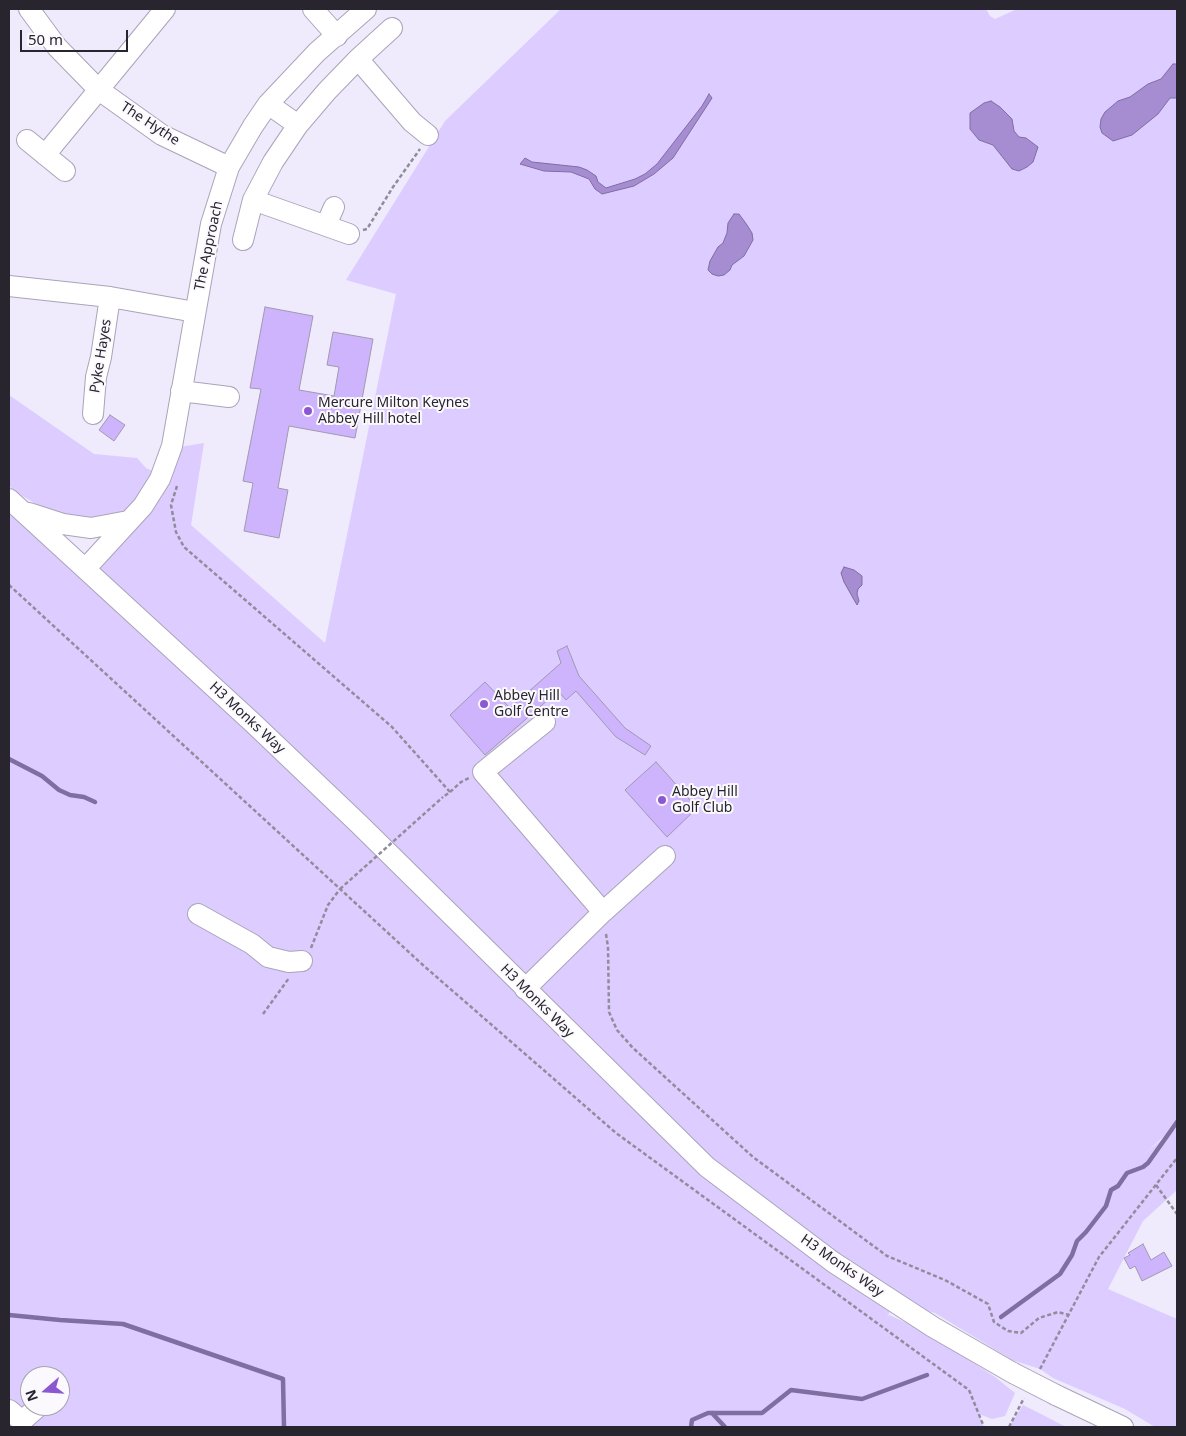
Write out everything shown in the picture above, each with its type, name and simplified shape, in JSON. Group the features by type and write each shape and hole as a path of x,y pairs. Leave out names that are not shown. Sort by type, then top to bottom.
{"street":[{"name":"The Hythe","path":"30,9 57,47 99,90 162,135 229,167"},
{"path":"45,155 99,90 160,31 165,9"},
{"path":"313,9 336,36"},
{"name":"The Approach","path":"86,568 143,506 160,480 172,446 211,224 229,167 268,104 317,52 366,9"},
{"path":"243,240 253,200 273,162 298,125 358,59 392,28"},
{"path":"358,59 406,128 428,135"},
{"path":"268,104 298,125"},
{"path":"27,140 65,171"},
{"path":"253,200 330,216 349,234"},
{"path":"9,286 110,297 195,312"},
{"name":"Pyke Hayes","path":"93,414 96,377 110,297"},
{"path":"181,391 229,397"},
{"path":"16,505 63,524 92,528 128,521"},
{"name":"H3 Monks Way","path":"16,505 253,723 359,824 707,1167 832,1262 933,1328 1013,1373 1118,1426"},
{"path":"545,722 483,772 603,912"},
{"path":"525,989 603,912 665,856"},
{"path":"198,914 252,944 268,957 288,962 302,961"},
{"path":"9,1410 22,1421 28,1416"},
{"path":"26,1427 38,1416"},
{"path":"9,1418 16,1425 14,1427"}],"path":[{"path":"349,234 367,229 428,135"},
{"path":"179,477 171,505 176,532 184,546 392,726 450,792"},
{"path":"9,585 424,966 616,1133 968,1390 984,1427"},
{"path":"340,889 461,782 483,772"},
{"path":"603,912 608,947 609,1012 617,1030 633,1048 754,1157 887,1256 946,1280 988,1304 994,1322 1008,1331 1021,1333 1039,1318 1058,1312 1068,1315"},
{"path":"1036,1377 1099,1257 1177,1158"},
{"path":"1156,1185 1177,1214"},
{"path":"1009,1427 1027,1394"}],"shaded area":[{"path":"561,9 986,9 990,16 995,19 1017,9 1177,9 1177,1125 1142,1156 1177,1127 1177,1190 1143,1221 1108,1289 1177,1319 1177,1427 1155,1427 1125,1409 1053,1378 1040,1369 1012,1360 935,1313 894,1302 887,1318 889,1315 927,1332 995,1377 1015,1393 1005,1416 992,1419 979,1414 984,1427 9,1427 9,510 86,568 180,447 204,443 191,525 325,643 396,294 346,280 445,121"},
{"path":"1173,64 1177,64 1177,98 1170,98 1158,114 1132,135 1113,141 1102,133 1100,127 1101,119 1105,112 1118,101 1130,97 1148,84 1161,79"},
{"path":"709,94 712,98 673,158 654,174 634,186 602,194 595,189 589,179 571,172 544,171 520,164 525,158 532,162 579,167 596,176 598,182 606,188 635,179 645,174 657,164 702,106"},
{"path":"991,101 1012,119 1014,131 1019,137 1026,138 1038,147 1033,162 1019,171 1012,169 993,145 979,140 970,129 970,113 984,103"},
{"path":"734,214 739,214 752,233 753,240 744,256 732,265 730,270 724,275 718,276 708,270 710,261 718,247 723,243 728,223"},
{"path":"9,395 94,454 137,458 146,468 155,472 131,506 118,516 92,522 63,519 17,493 9,486"},
{"path":"844,567 854,570 862,576 862,585 858,589 857,594 859,601 857,605 844,582 841,573"},
{"path":"1023,1405 1041,1414 1066,1427 1009,1427"}],"building":[{"name":"Mercure Milton Keynes Abbey Hill hotel","path":"265,307 313,316 299,390 334,396 339,367 327,365 333,332 373,339 355,438 289,426 278,488 288,490 279,538 244,531 253,483 243,481 261,389 250,388"},
{"path":"110,415 125,425 114,441 99,430"},
{"name":"Abbey Hill Golf Centre","path":"567,646 579,676 625,728 651,746 645,755 616,737 576,691 566,700 558,691 485,755 450,715 485,682 510,708 561,663 557,651"},
{"name":"Abbey Hill Golf Club","path":"656,762 697,808 667,837 625,790"},
{"path":"1143,1244 1151,1260 1164,1252 1172,1266 1142,1281 1135,1266 1130,1269 1124,1258 1130,1255 1128,1253"}],"waterway":[{"path":"9,759 42,776 59,790 95,802"},
{"path":"1001,1317 1060,1274 1072,1255 1077,1241 1106,1206 1111,1190 1118,1186 1127,1173 1148,1163 1177,1122"},
{"path":"9,1315 123,1324 283,1379 284,1427"},
{"path":"691,1427 692,1420 708,1413 762,1413 791,1390 862,1399 927,1375"},
{"path":"712,1413 725,1427"}],"place":[{"name":"Mercure Milton Keynes Abbey Hill hotel","path":"308,411"},
{"name":"Abbey Hill Golf Centre","path":"484,704"},
{"name":"Abbey Hill Golf Club","path":"662,800"}]}
